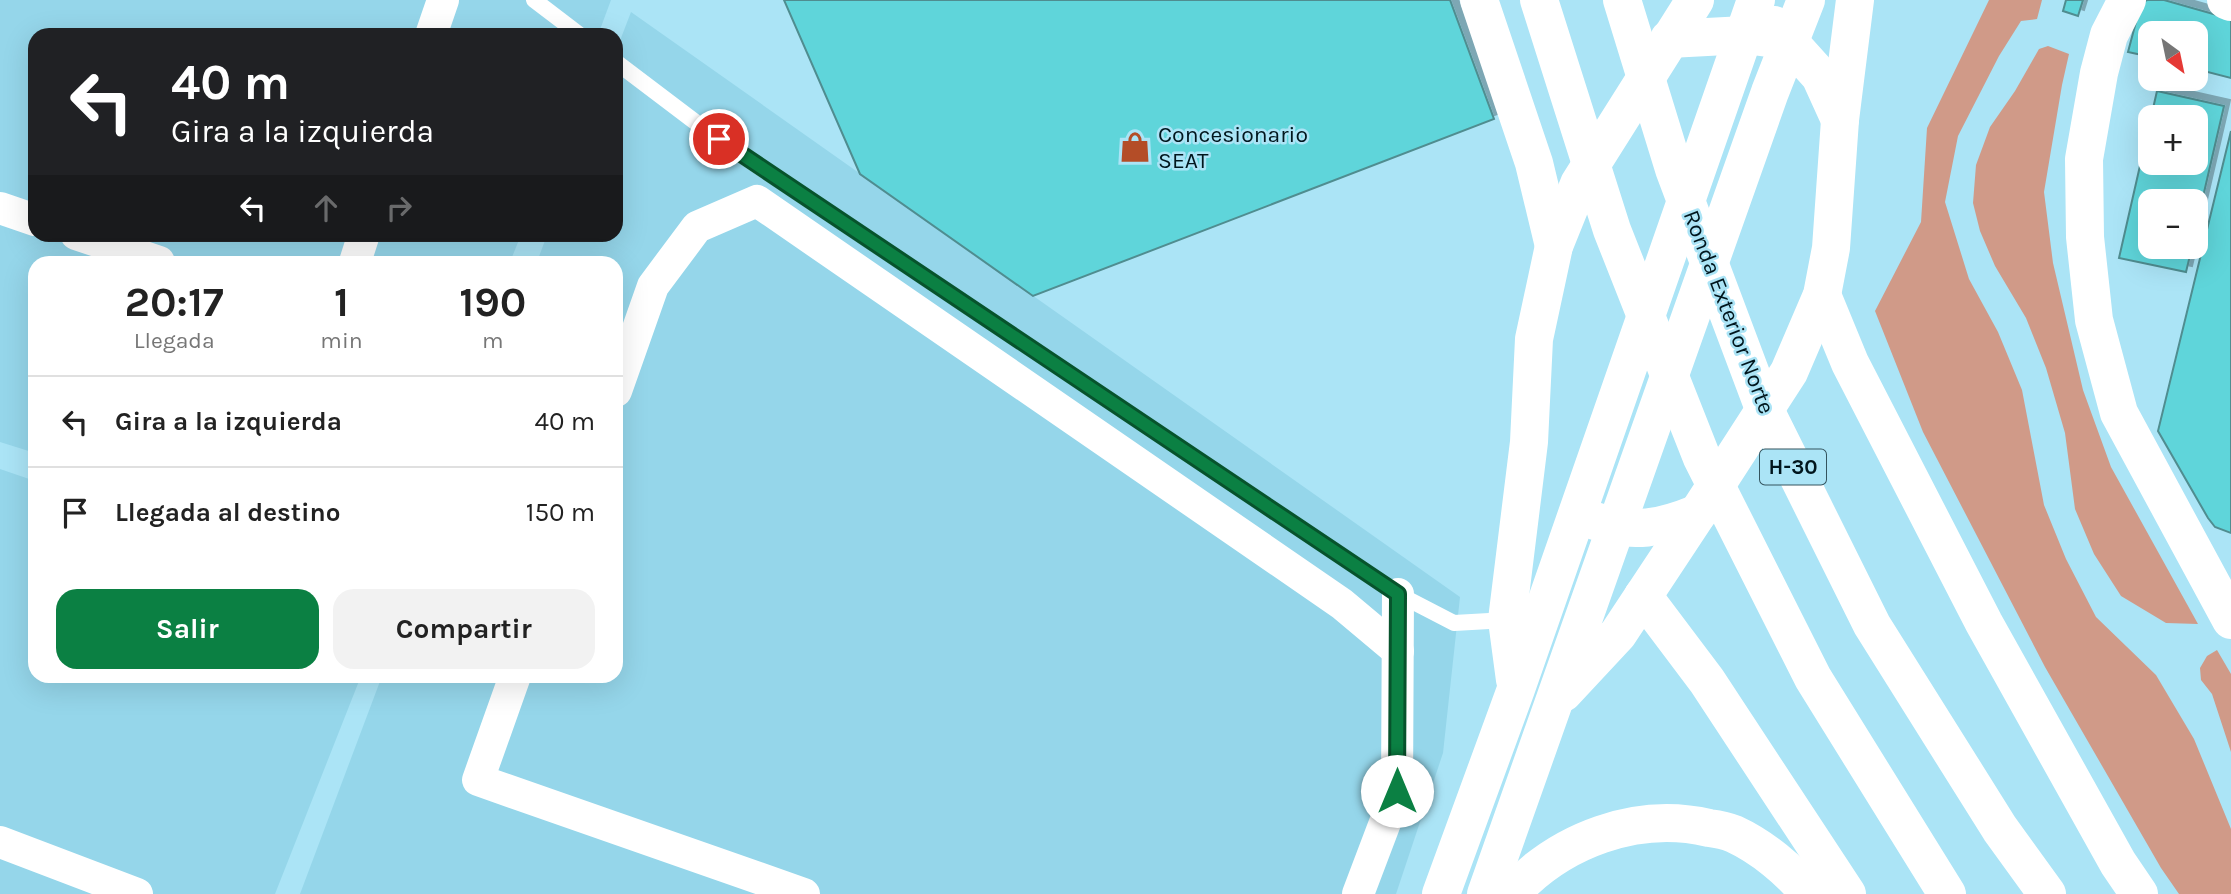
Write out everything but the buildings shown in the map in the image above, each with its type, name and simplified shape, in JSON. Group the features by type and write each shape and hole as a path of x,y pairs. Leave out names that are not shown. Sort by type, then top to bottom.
{"main road":[{"path":"1479,0 1534,163 1554,246"},
{"path":"1539,0 1612,230 1702,458 1813,678 1947,894"},
{"name":"Ronda Exterior Norte","path":"1622,0 1674,169 1763,406 1872,625 2000,829 2047,894"},
{"path":"1516,689 1507,620 1529,442 1534,340 1554,246 1579,184 1695,0"},
{"path":"1486,894 1770,92 1806,0"},
{"path":"1554,703 1618,634 1698,513 1789,372 1822,295 1831,248 1840,120 1855,0"},
{"path":"2127,0 2109,35 2084,159 2085,237 2094,320 2119,413 2231,620"},
{"path":"2226,0 2231,2"},
{"path":"1669,39 1751,10"},
{"path":"1751,10 1791,41 1820,76 1840,120"},
{"path":"1441,894 1516,689 1751,10"},
{"path":"1822,295 1850,362 1984,623 2118,863 2139,894"},
{"path":"1529,442 1546,475 1577,515 1612,541 1643,596 1707,681 1847,894"},
{"path":"1612,541 1663,527 1698,513"},
{"path":"1511,894 1560,853 1607,831 1656,823 1693,824 1733,833 1768,855 1809,894"}],"street":[{"path":"434,28 443,0"},
{"path":"623,371 653,286 697,227 757,201 1331,596 1398,651"},
{"path":"0,208 28,218"},
{"path":"100,242 141,256"},
{"path":"1359,894 1397,791 1398,594"},
{"path":"513,683 478,780 804,894"},
{"path":"0,842 137,894"}],"lane":[{"path":"534,0 571,28"},
{"path":"623,67 719,139 1398,594 1454,623 1507,620"}],"shaded area":[{"path":"0,0 611,0 601,28 28,28 28,242 518,242 512,256 28,256 28,451 0,442"},
{"path":"1989,0 2042,0 2037,19 2021,21 1999,56 1958,136 1945,202 1969,279 1998,332 2022,390 2044,505 2066,559 2096,617 2156,675 2194,739 2231,829 2231,894 2179,894 2161,868 2045,667 1923,432 1875,311 1921,222 1927,128"},
{"path":"631,12 1460,597 1443,753 1396,894 300,894 379,683 623,683 623,256 539,256 544,242 623,242 623,33"},
{"path":"2048,46 2069,54 2044,192 2053,263 2083,390 2111,467 2198,624 2166,623 2121,596 2094,554 2075,509 2065,433 2046,368 2026,318 1995,266 1980,231 1973,203 1976,165 1990,127 2039,49"},
{"path":"0,469 28,479 28,683 358,683 275,894 0,894"},
{"path":"2217,650 2231,674 2231,752 2212,694 2201,680 2200,668 2207,656"}],"place":[{"name":"Concesionario SEAT","path":"1135,147"}],"route":[{"path":"719,139 1398,594 1397,791"}]}
